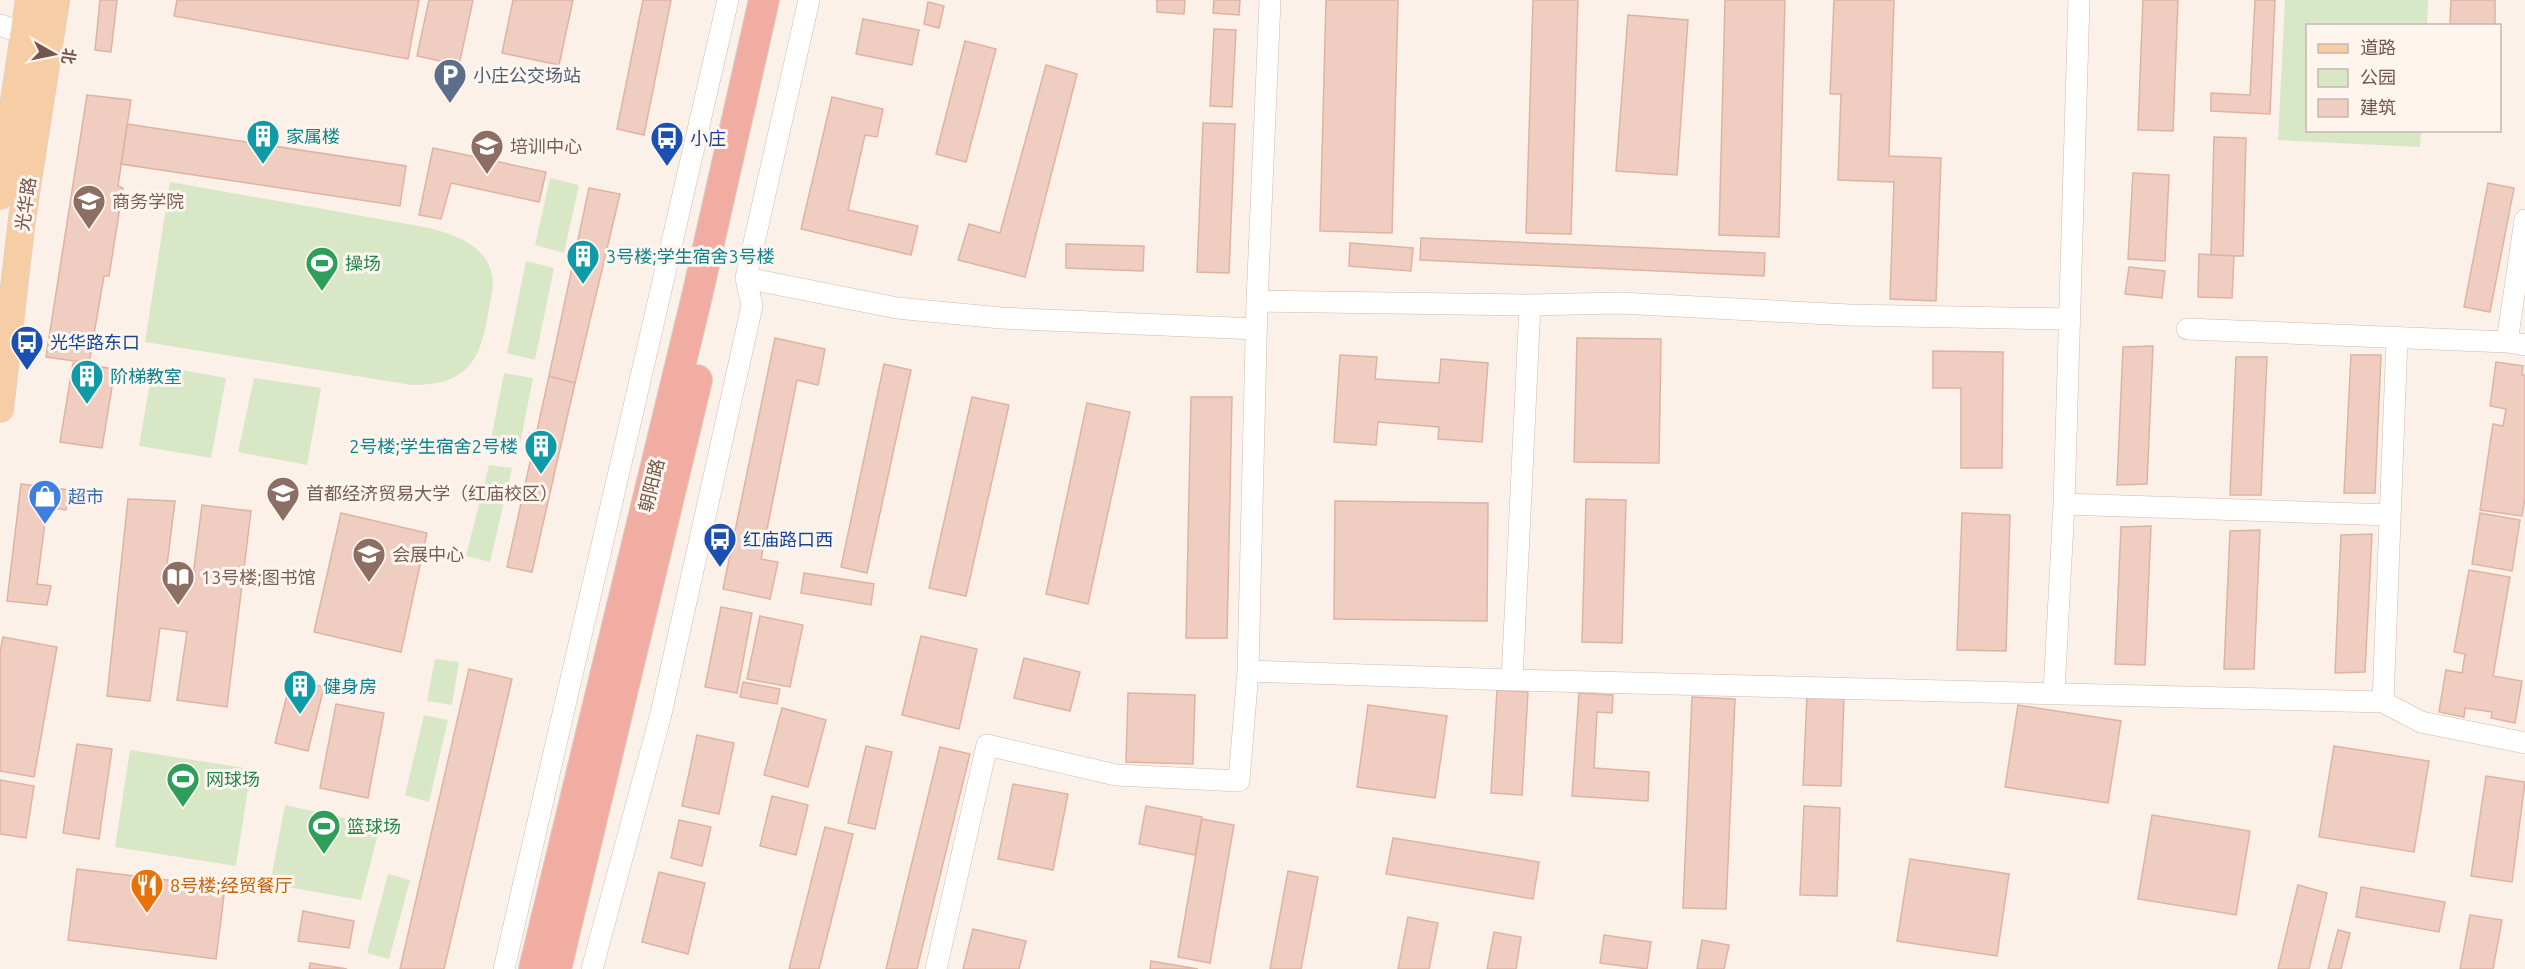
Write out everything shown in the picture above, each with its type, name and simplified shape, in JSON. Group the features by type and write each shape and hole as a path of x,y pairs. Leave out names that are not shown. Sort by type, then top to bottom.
{"highway":[{"name":"朝阳路","path":"534,969 697,296 764,0"},
{"name":"朝阳路","path":"556,969 688,420 780,0"}],"main road":[{"name":"光华路","path":"0,196 29,0"},
{"name":"光华路","path":"0,409 22,219 24,34 56,0"}],"street":[{"name":"朝阳路","path":"504,969 728,0"},
{"path":"592,969 672,668 752,306 746,278 809,0"},
{"path":"936,969 987,745 1116,775 1239,781 1248,671 1257,301 1270,0"},
{"path":"2054,692 2064,504 2067,319 2079,0"},
{"path":"2187,329 2516,343 2525,220"},
{"path":"746,278 897,308 978,316 1257,329"},
{"path":"1257,301 1530,305 1620,303 1849,315 2067,319"},
{"path":"1512,680 1530,305"},
{"path":"2383,702 2397,338"},
{"path":"2064,504 2389,515"},
{"path":"1248,671 2383,702 2421,722 2525,743"}],"green space":[{"path":"2285,0 2428,0 2427,24 2306,24 2306,132 2421,132 2420,147 2278,140"},
{"path":"550,178 579,185 564,253 535,245"},
{"name":"操场","path":"170,182 430,228 463,240 483,256 488,263 493,280 486,326 476,355 469,366 447,380 412,385 145,342"},
{"path":"526,261 554,268 535,360 507,353"},
{"path":"153,365 226,378 211,458 139,446"},
{"path":"504,373 533,378 518,454 489,450"},
{"path":"254,378 321,388 307,465 238,452"},
{"path":"489,465 512,468 490,562 466,556"},
{"path":"435,659 459,662 452,705 427,701"},
{"path":"424,715 448,720 429,802 405,795"},
{"name":"网球场","path":"130,750 251,769 236,866 115,847"},
{"name":"篮球场","path":"285,805 380,826 361,900 270,884"},
{"path":"388,874 410,880 389,959 367,953"}],"building":[{"path":"100,0 117,0 111,52 95,50"},
{"path":"177,0 419,0 408,59 174,16"},
{"path":"429,0 473,0 459,65 417,56"},
{"path":"513,0 573,0 559,65 502,53"},
{"path":"643,0 671,0 644,135 617,129"},
{"path":"1157,0 1185,0 1184,14 1157,12"},
{"path":"1214,0 1240,0 1239,15 1213,13"},
{"path":"1326,0 1398,0 1392,233 1320,231"},
{"path":"1533,0 1578,0 1571,234 1526,233"},
{"path":"1725,0 1785,0 1779,237 1719,235"},
{"path":"1834,0 1894,0 1889,156 1941,158 1936,301 1890,299 1894,182 1838,180 1841,94 1830,94"},
{"path":"2143,0 2178,0 2173,131 2138,130"},
{"path":"2255,0 2275,0 2270,114 2211,111 2211,93 2250,95"},
{"path":"2451,0 2495,0 2495,24 2450,24"},
{"path":"928,2 944,6 939,28 924,24"},
{"path":"1628,15 1688,20 1677,175 1616,171"},
{"path":"863,19 919,30 912,65 856,54"},
{"path":"1214,29 1236,30 1232,107 1210,106"},
{"path":"965,41 996,49 966,162 936,154"},
{"path":"1046,65 1077,74 1025,277 958,260 969,224 1000,233"},
{"path":"87,95 131,100 118,186 123,188 109,276 104,276 89,363 46,357"},
{"path":"832,97 883,109 877,137 865,135 848,210 918,226 911,255 801,229"},
{"path":"1203,123 1235,124 1229,273 1197,272"},
{"name":"家属楼","path":"127,124 406,166 400,206 121,164"},
{"path":"2214,137 2246,138 2243,256 2211,255"},
{"path":"433,148 546,172 539,202 451,183 441,219 419,215"},
{"path":"2133,173 2169,175 2165,261 2128,259"},
{"path":"2488,183 2514,188 2490,312 2464,307"},
{"name":"3号楼;学生宿舍3号楼","path":"589,188 620,194 575,383 549,376"},
{"path":"1421,238 1765,253 1764,276 1420,260"},
{"path":"1350,243 1413,248 1411,271 1349,266"},
{"path":"1066,244 1144,246 1143,271 1066,268"},
{"path":"2199,254 2234,256 2232,298 2198,297"},
{"path":"2129,267 2165,271 2162,298 2125,294"},
{"path":"775,338 825,349 818,385 797,380 761,559 778,562 770,599 723,589"},
{"path":"1577,338 1661,339 1659,463 1574,462"},
{"path":"2153,346 2147,484 2117,485 2123,347"},
{"path":"1933,351 2003,352 2002,468 1961,468 1961,388 1933,388"},
{"path":"1340,355 1377,357 1375,379 1439,383 1441,359 1488,363 1482,442 1438,439 1439,427 1378,422 1376,445 1334,442"},
{"path":"2351,355 2381,355 2375,493 2344,493"},
{"path":"2236,357 2267,357 2261,495 2230,495"},
{"path":"2496,362 2523,366 2522,375 2525,375 2525,498 2522,516 2480,510 2493,424 2503,426 2506,409 2490,406"},
{"name":"阶梯教室","path":"73,363 115,369 102,448 60,442"},
{"path":"884,364 911,370 867,573 841,567"},
{"name":"2号楼;学生宿舍2号楼","path":"549,376 575,383 532,572 507,567"},
{"path":"972,397 1009,405 966,596 929,588"},
{"path":"1191,397 1232,397 1227,638 1186,638"},
{"path":"1087,403 1130,412 1088,604 1046,594"},
{"path":"21,484 69,490 66,510 47,507 37,584 51,586 47,605 7,601"},
{"name":"13号楼;图书馆","path":"128,499 175,501 165,581 192,584 202,505 251,511 227,707 177,700 187,632 160,628 150,701 107,696"},
{"path":"1586,499 1626,500 1622,643 1582,642"},
{"path":"1335,501 1488,503 1487,621 1334,619"},
{"path":"341,513 427,533 401,652 314,632"},
{"path":"1962,513 2010,515 2006,651 1957,650"},
{"path":"2480,513 2520,520 2512,571 2472,564"},
{"path":"2151,526 2145,665 2115,664 2121,527"},
{"path":"2260,530 2254,669 2224,669 2230,531"},
{"path":"2372,534 2365,672 2335,673 2341,535"},
{"path":"2469,570 2510,577 2493,676 2522,681 2515,723 2491,718 2492,712 2465,708 2464,717 2439,712 2446,670 2462,673 2465,654 2454,652"},
{"path":"804,573 874,584 871,605 801,593"},
{"path":"721,607 752,613 737,693 705,687"},
{"path":"760,616 803,625 790,687 747,679"},
{"path":"921,636 977,649 959,729 902,715"},
{"path":"3,637 57,647 34,777 0,771 0,652"},
{"path":"1024,658 1080,672 1070,711 1014,698"},
{"path":"469,669 512,679 444,969 400,969"},
{"name":"健身房","path":"291,679 324,687 308,751 275,743"},
{"path":"743,682 780,689 777,704 740,697"},
{"path":"1497,690 1528,692 1522,795 1491,793"},
{"path":"1128,693 1195,695 1193,764 1126,762"},
{"path":"1579,693 1613,695 1612,713 1597,712 1594,768 1649,772 1648,801 1572,796"},
{"path":"1807,695 1844,697 1841,786 1803,785"},
{"path":"1692,697 1735,699 1726,909 1683,908"},
{"path":"336,704 384,713 368,798 320,788"},
{"path":"1368,705 1447,716 1435,798 1357,787"},
{"path":"2018,705 2121,721 2108,803 2005,787"},
{"path":"782,708 826,720 808,787 764,775"},
{"path":"697,735 734,743 719,814 682,806"},
{"path":"77,744 112,749 99,839 63,833"},
{"path":"866,746 892,752 875,829 848,823"},
{"path":"2334,746 2429,761 2414,852 2319,837"},
{"path":"940,747 970,754 917,969 886,969"},
{"path":"2486,776 2525,782 2512,882 2471,876"},
{"path":"0,780 34,786 26,838 0,834"},
{"path":"1013,784 1068,794 1053,870 998,859"},
{"path":"772,796 808,805 796,855 760,846"},
{"path":"1146,806 1202,817 1195,855 1139,844"},
{"path":"1804,806 1840,808 1837,896 1800,895"},
{"path":"2152,815 2250,831 2236,915 2138,899"},
{"path":"1202,819 1234,825 1210,963 1178,957"},
{"path":"679,820 711,827 702,866 671,858"},
{"path":"825,827 853,834 819,969 789,969"},
{"path":"1393,838 1539,862 1533,899 1386,874"},
{"path":"1910,859 2009,874 1997,956 1897,941"},
{"name":"8号楼;经贸餐厅","path":"77,869 225,887 216,959 68,940"},
{"path":"1288,871 1318,877 1301,969 1270,969"},
{"path":"659,872 705,883 688,954 642,942"},
{"path":"2298,885 2327,893 2309,969 2278,969"},
{"path":"2361,887 2445,902 2439,932 2356,917"},
{"path":"303,911 354,921 349,948 298,941"},
{"path":"2470,915 2502,920 2493,969 2460,969"},
{"path":"1408,917 1438,923 1429,969 1398,969"},
{"path":"973,929 1026,941 1019,969 963,969"},
{"path":"2338,930 2350,933 2341,969 2328,969"},
{"path":"1494,932 1521,937 1516,969 1487,969"},
{"path":"1604,935 1651,942 1647,969 1600,963"},
{"path":"1702,940 1729,945 1724,969 1697,969"},
{"path":"1151,961 1198,969 1150,969"},
{"path":"310,963 347,969 309,969"}],"place":[{"name":"小庄公交场站","path":"450,104"},
{"name":"家属楼","path":"263,165"},
{"name":"小庄","path":"667,167"},
{"name":"培训中心","path":"487,175"},
{"name":"商务学院","path":"89,230"},
{"name":"3号楼;学生宿舍3号楼","path":"583,285"},
{"name":"操场","path":"322,292"},
{"name":"光华路东口","path":"27,371"},
{"name":"阶梯教室","path":"87,405"},
{"name":"2号楼;学生宿舍2号楼","path":"541,475"},
{"name":"首都经济贸易大学（红庙校区）","path":"283,522"},
{"name":"超市","path":"45,525"},
{"name":"红庙路口西","path":"720,568"},
{"name":"会展中心","path":"369,583"},
{"name":"13号楼;图书馆","path":"178,606"},
{"name":"健身房","path":"300,715"},
{"name":"网球场","path":"183,808"},
{"name":"篮球场","path":"324,855"},
{"name":"8号楼;经贸餐厅","path":"147,914"}]}
